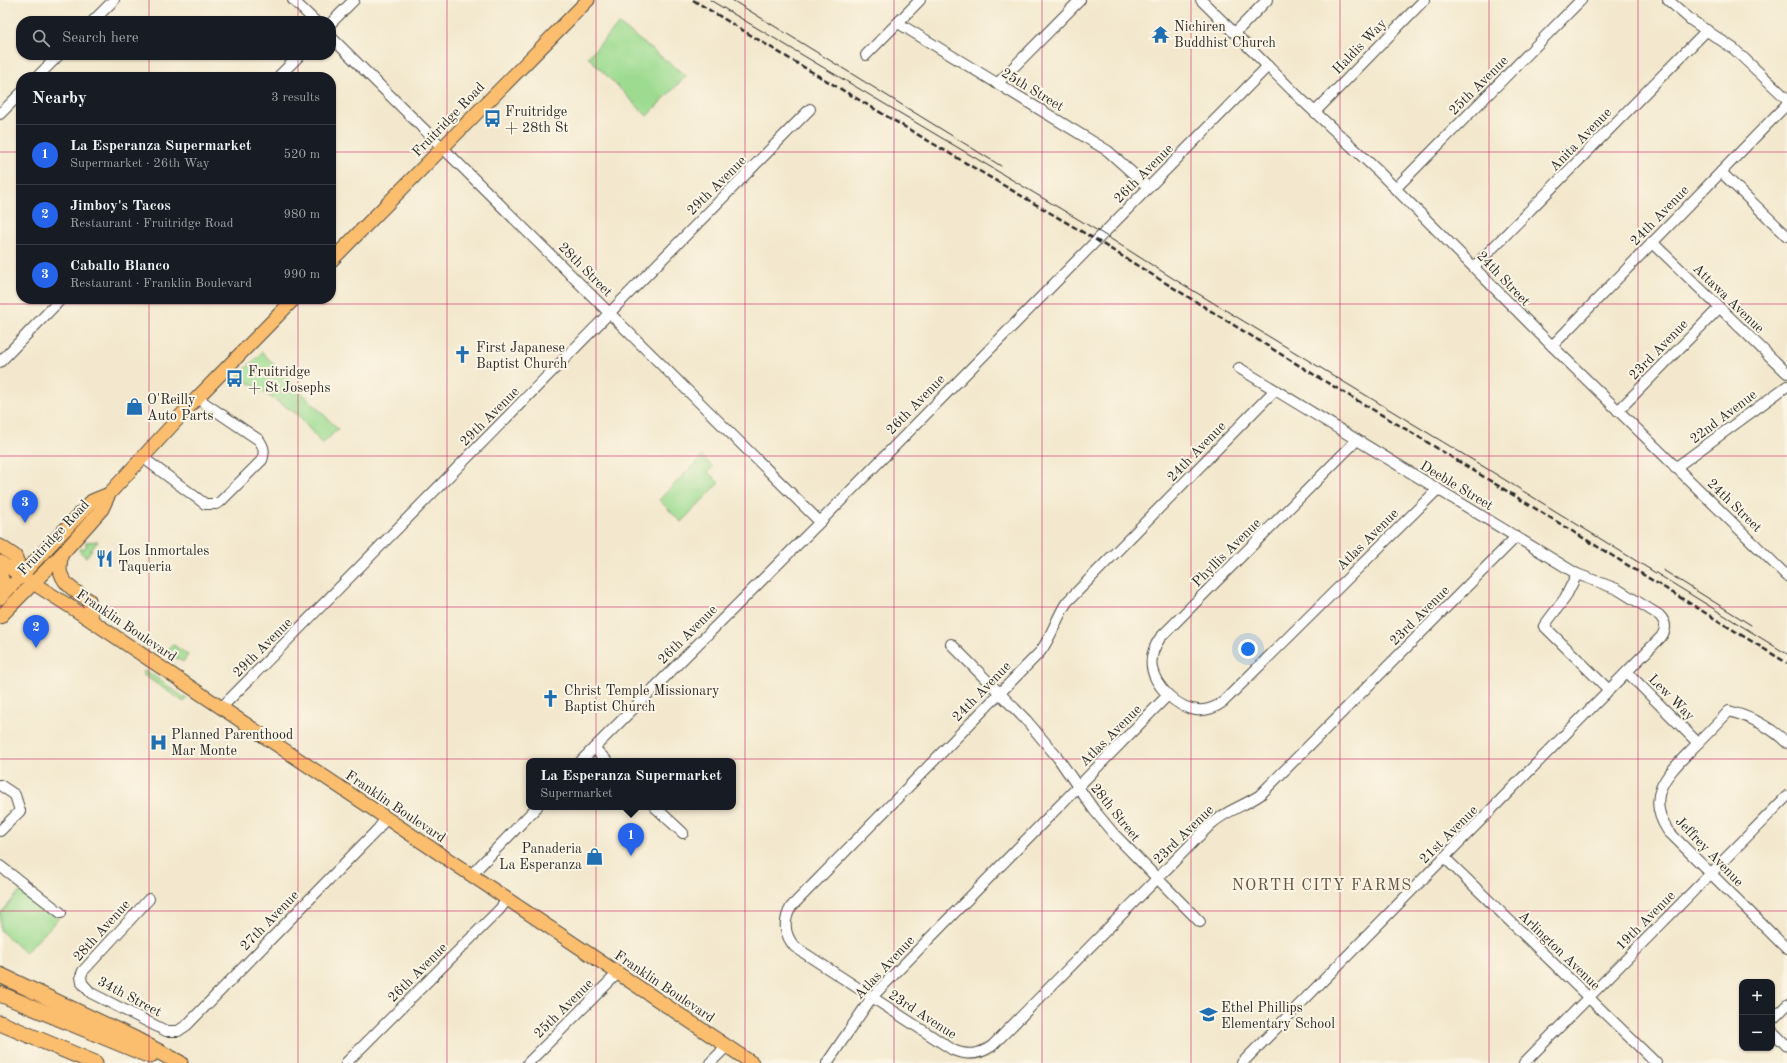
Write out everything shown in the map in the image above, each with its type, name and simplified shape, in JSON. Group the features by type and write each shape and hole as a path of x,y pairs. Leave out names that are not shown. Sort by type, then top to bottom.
{"highway":[{"path":"0,975 135,1039 180,1063"},
{"path":"0,994 166,1063"},
{"path":"0,1023 95,1063"},
{"path":"0,1034 91,1063"}],"main road":[{"name":"Fruitridge Road","path":"336,256 588,0"},
{"name":"Fruitridge Road","path":"0,598 61,555 102,509 109,494 142,457 197,398 289,304"},
{"name":"Fruitridge Road","path":"0,617 28,578 92,501 109,494"},
{"path":"0,546 15,556 28,578"},
{"path":"61,555 62,564 60,572 63,579 89,600 92,621"},
{"name":"Franklin Boulevard","path":"0,562 28,578 752,1063"},
{"path":"0,573 3,581 0,593"}],"street":[{"path":"98,16 114,0"},
{"path":"293,0 310,16"},
{"path":"336,18 354,0"},
{"path":"866,55 920,0"},
{"path":"997,84 1080,0"},
{"name":"24th Street","path":"1202,0 1474,267 1675,468 1787,576"},
{"path":"1235,32 1267,0"},
{"name":"Haldis Way","path":"1315,112 1424,0"},
{"name":"25th Avenue","path":"1395,189 1581,0"},
{"path":"1668,0 1691,20 1707,30 1750,63 1787,99"},
{"name":"25th Street","path":"898,23 1108,151 1148,187"},
{"name":"Anita Avenue","path":"1474,267 1707,30"},
{"name":"28th Street","path":"336,42 820,522"},
{"path":"42,72 54,60"},
{"path":"283,72 295,60"},
{"name":"26th Avenue","path":"584,758 820,522 1268,66"},
{"path":"0,114 16,98"},
{"name":"24th Avenue","path":"1552,346 1787,104"},
{"name":"29th Avenue","path":"222,708 810,109"},
{"path":"1721,172 1787,236"},
{"name":"Attawa Avenue","path":"1652,242 1787,373"},
{"path":"0,362 56,304"},
{"name":"23rd Avenue","path":"1618,411 1719,308"},
{"name":"Deeble Street","path":"1239,368 1578,574 1617,589 1663,619"},
{"name":"22nd Avenue","path":"1675,468 1787,386"},
{"name":"24th Avenue","path":"872,997 795,947 787,935 785,922 791,906 1000,693 1045,645 1061,611 1067,602 1275,390"},
{"path":"142,457 205,504 210,505 220,502 262,460 264,448 259,440 197,398"},
{"name":"Phyllis Avenue","path":"1168,695 1156,681 1152,668 1152,652 1160,638 1357,440"},
{"name":"Atlas Avenue","path":"827,1063 872,997 1168,695 1181,706 1198,711 1208,710 1223,702 1438,489"},
{"name":"23rd Avenue","path":"872,997 953,1050 962,1054 979,1053 992,1046 1218,818 1260,795 1516,537"},
{"path":"1578,574 1565,598 1544,626 1609,690"},
{"name":"21st Avenue","path":"1242,1063 1663,635 1665,630 1663,619"},
{"name":"28th Street","path":"951,644 1043,739 1113,833 1200,922"},
{"name":"Lew Way","path":"1627,672 1698,743"},
{"name":"Jeffrey Avenue","path":"1787,743 1767,727 1754,720 1729,712 1665,779 1658,797 1658,808 1663,823 1668,831 1787,950"},
{"path":"594,748 605,758"},
{"path":"0,785 15,795 20,811 0,831"},
{"name":"19th Avenue","path":"1524,1063 1787,796"},
{"path":"471,875 534,810"},
{"path":"658,810 683,834"},
{"name":"27th Avenue","path":"166,1031 178,1031 187,1025 378,830 386,818"},
{"name":"Arlington Avenue","path":"1444,857 1656,1063"},
{"path":"0,866 62,913"},
{"name":"28th Avenue","path":"82,983 81,976 83,971 149,898"},
{"name":"26th Avenue","path":"346,1063 500,910 507,900"},
{"name":"25th Avenue","path":"528,1063 618,973"},
{"name":"34th Street","path":"82,983 92,992 166,1031"},
{"path":"1775,1017 1787,1005"},
{"path":"1775,1034 1787,1046"},
{"path":"710,1063 727,1046"}],"green space":[{"path":"619,24 686,76 647,116 588,57"},
{"path":"262,352 338,429 322,444 297,414 238,376"},
{"path":"702,456 713,467 708,472 719,483 681,522 659,500"},
{"path":"98,541 86,557 79,551 81,548 83,550 87,544 85,543 86,542"},
{"path":"172,644 188,655 183,662 167,652"},
{"path":"145,670 187,699 184,702 142,674"},
{"path":"21,890 59,918 25,953 0,930 0,914"}],"tram line":[{"path":"710,0 1103,234 1787,654"},
{"path":"732,0 1001,166"},
{"path":"1663,570 1751,625"}],"railway":[{"path":"693,0 1096,240 1787,663"}],"place":[{"name":"Nichiren Buddhist Church","path":"1161,34"},
{"name":"Fruitridge + 28th St","path":"492,119"},
{"name":"First Japanese Baptist Church","path":"463,355"},
{"name":"Fruitridge + St Josephs","path":"235,379"},
{"name":"O'Reilly Auto Parts","path":"134,407"},
{"name":"Caballo Blanco","path":"25,523"},
{"name":"Los Inmortales Taqueria","path":"105,558"},
{"name":"Jimboy's Tacos","path":"36,648"},
{"name":"Christ Temple Missionary Baptist Church","path":"551,698"},
{"name":"Planned Parenthood Mar Monte","path":"158,742"},
{"name":"Panaderia La Esperanza","path":"595,856"},
{"name":"La Esperanza Supermarket","path":"631,856"},
{"name":"Ethel Phillips Elementary School","path":"1208,1015"}],"district":[{"name":"NORTH CITY FARMS","path":"1322,884"}]}
